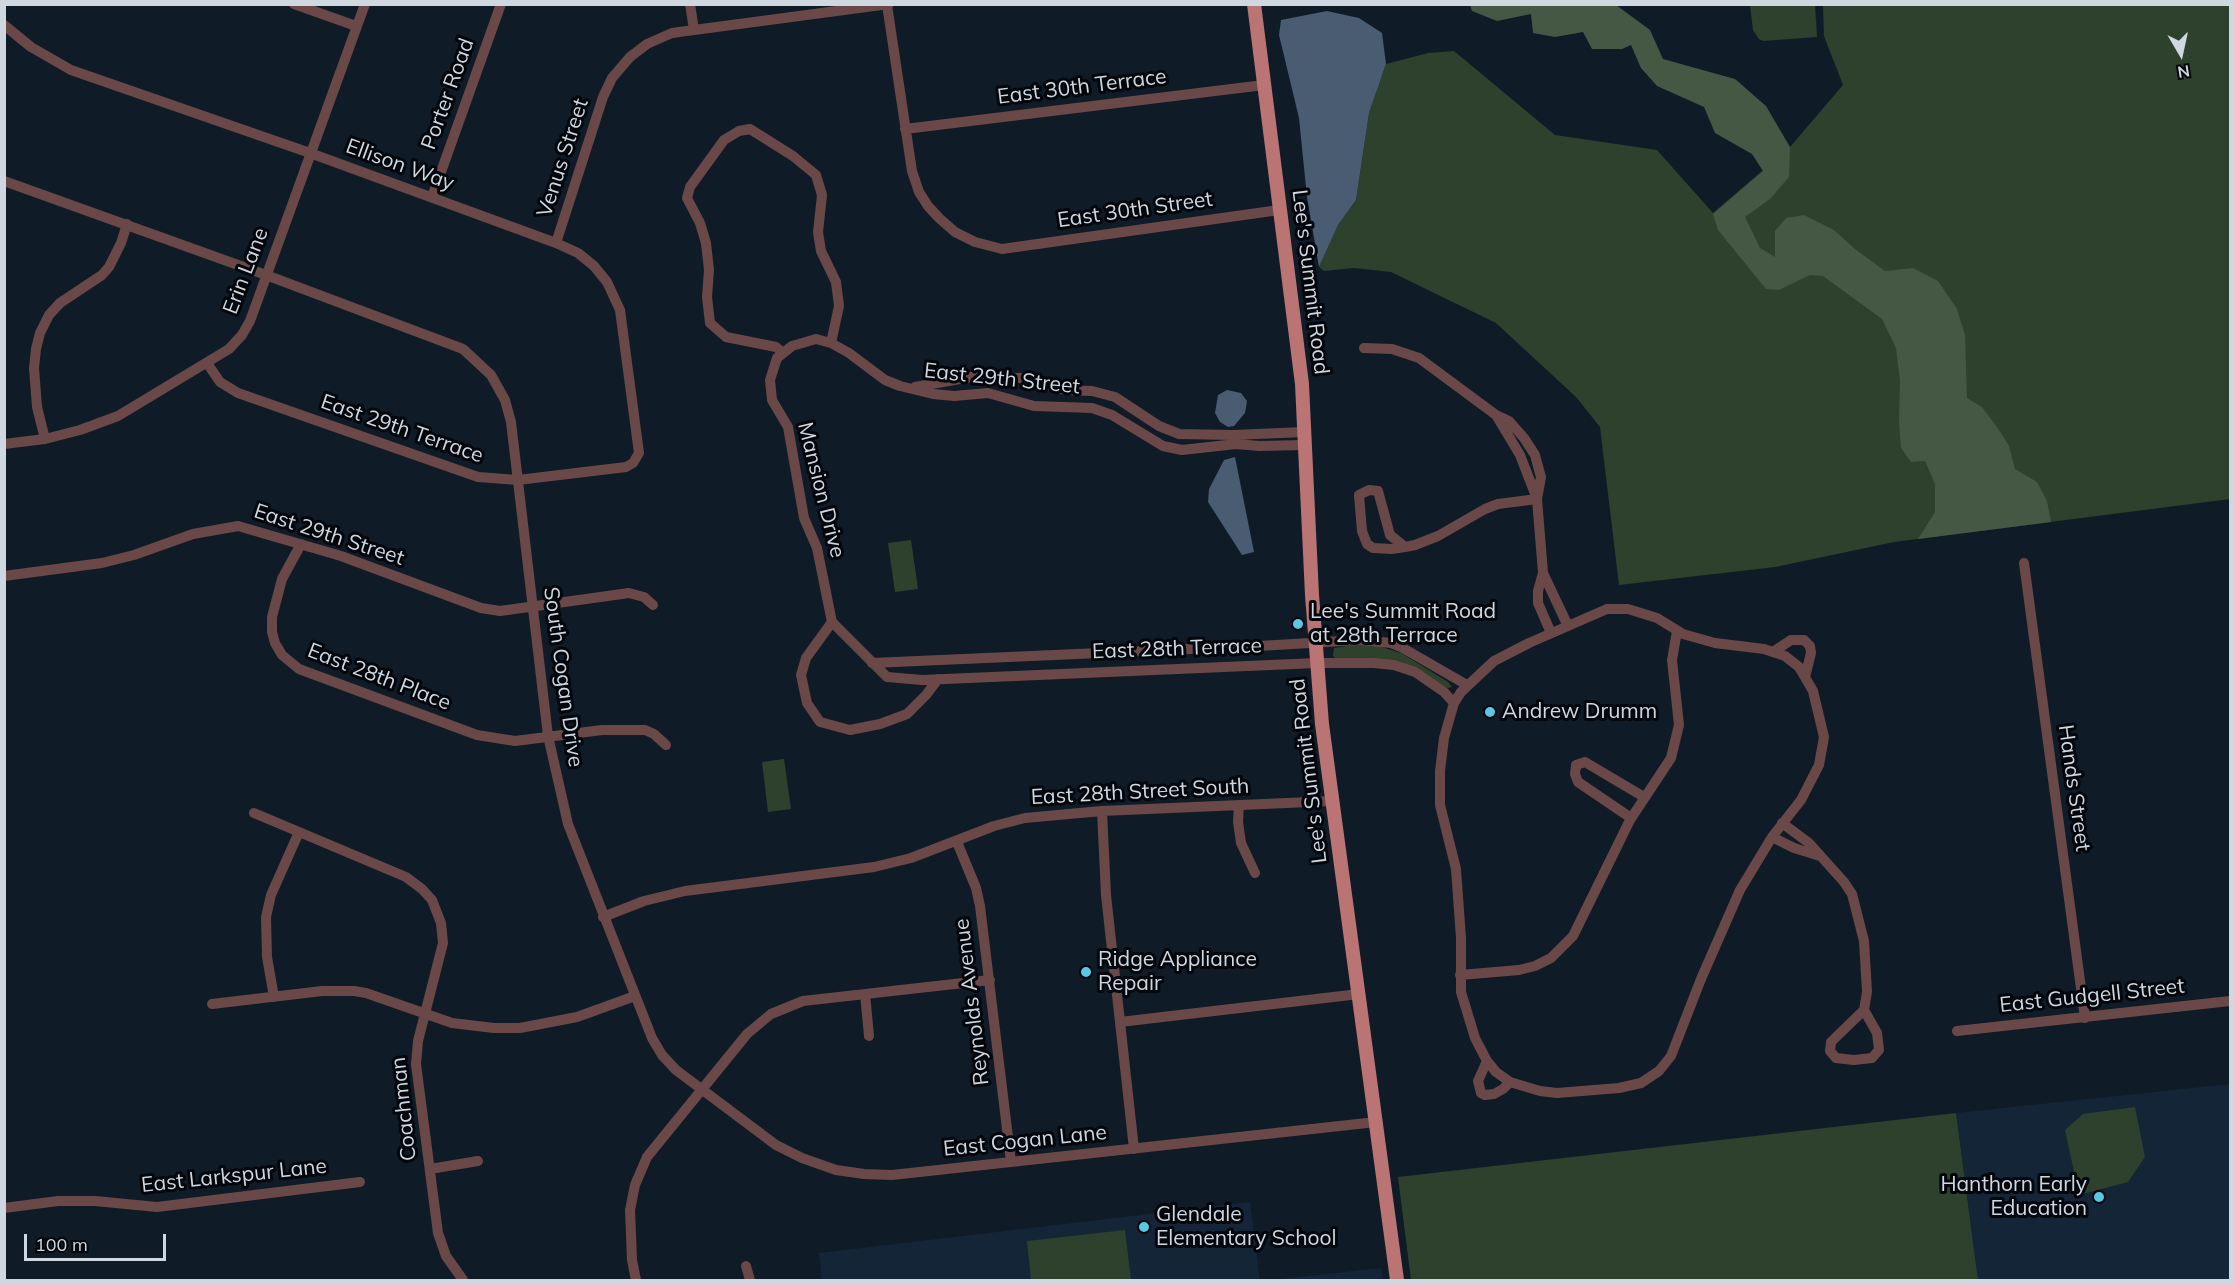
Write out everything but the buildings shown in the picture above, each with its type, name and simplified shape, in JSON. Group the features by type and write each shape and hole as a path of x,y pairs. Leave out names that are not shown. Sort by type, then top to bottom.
{"main road":[{"name":"Lee's Summit Road","path":"1254,4 1302,384 1322,724 1397,1281"}],"street":[{"path":"294,4 357,26"},
{"name":"Erin Lane","path":"4,444 45,439 80,430 118,416 229,349 242,335 250,321 364,4"},
{"name":"Porter Road","path":"432,197 501,4"},
{"path":"690,4 694,30"},
{"path":"888,5 905,129"},
{"name":"Venus Street","path":"556,243 603,97 612,78 630,57 647,44 672,33 888,5"},
{"name":"Ellison Way","path":"4,26 31,47 71,70 432,197 578,253 594,266 607,282 620,310 639,453 635,461"},
{"name":"East 30th Terrace","path":"905,129 1264,85"},
{"path":"750,129 794,156 816,175 822,195 818,232 821,251 836,282 839,306 831,343 816,339 792,346 783,353 776,347 726,337 710,322 706,243 700,223 687,198 690,187 724,140 739,131 750,129"},
{"name":"East 30th Street","path":"905,129 912,171 928,206 956,232 975,242 997,248 1279,210"},
{"name":"South Cogan Drive","path":"4,181 127,224 463,349 491,375 505,400 511,422 548,736 568,824 652,1038 662,1055 676,1070 701,1090"},
{"path":"45,439 37,407 34,368 40,333 60,303 109,267 122,243 127,224"},
{"name":"East 29th Street","path":"831,343 849,353 885,380 900,386 933,394 954,396 988,393 1034,406 1092,408 1112,415 1163,446 1182,450 1236,444 1259,446 1305,438"},
{"path":"1364,348 1392,349 1419,358 1496,415 1509,421 1524,438 1535,455 1541,477 1537,499 1542,573 1538,603 1551,633"},
{"name":"Mansion Drive","path":"783,353 777,358 770,380 772,400 788,427 804,518 817,548 832,622"},
{"name":"East 29th Terrace","path":"207,363 220,382 238,393 478,477 518,480 626,467 635,461"},
{"name":"East 29th Street","path":"900,386 915,387 971,377 1022,378 1065,390 1092,391 1115,397 1159,426 1179,434 1305,438"},
{"path":"1405,547 1390,536 1378,491 1369,490 1359,495 1362,531 1367,544 1373,548 1405,547 1438,536 1485,508 1537,499"},
{"name":"East 29th Street","path":"4,576 102,563 134,555 193,534 238,526 341,556 481,608 500,611 628,593 644,597 653,604"},
{"name":"East 28th Place","path":"301,544 282,579 272,617 275,643 282,655 299,669 477,735 515,741 603,730 645,730 654,734 666,745"},
{"name":"Hands Street","path":"2024,563 2085,1018"},
{"path":"1542,573 1568,626"},
{"path":"1607,609 1628,609 1657,618 1683,634 1715,643 1764,649 1785,656 1800,667 1813,691 1824,737 1819,765 1801,800 1772,837 1740,890 1701,979 1671,1056 1659,1071 1641,1083 1619,1088 1557,1093 1540,1091 1510,1082 1496,1072 1486,1060 1475,1038 1461,992 1461,930 1456,869 1440,805 1440,771 1444,738 1454,703 1467,685 1494,662 1568,626 1607,609"},
{"path":"832,622 806,658 801,675 807,703 820,722 850,730 880,724 907,714 938,679"},
{"name":"East 28th Terrace","path":"832,622 887,677 938,679 1317,663 1394,665 1415,672 1444,692 1454,703"},
{"path":"1461,975 1519,970 1535,966 1551,958 1573,936 1631,818 1671,758 1678,725 1672,660 1677,630"},
{"name":"East 28th Terrace","path":"872,663 1360,640 1391,643 1419,656 1467,685"},
{"path":"1773,652 1791,640 1804,640 1810,646 1811,653 1805,677"},
{"path":"1631,818 1578,782 1575,774 1576,765 1585,762 1644,797"},
{"name":"East 28th Street South","path":"603,917 644,902 685,891 874,867 911,858 994,826 1025,818 1102,811 1333,801"},
{"path":"1239,805 1238,822 1241,843 1255,873"},
{"path":"1102,811 1106,895 1134,1149"},
{"path":"254,813 299,832 271,895 266,917 267,957 274,997"},
{"path":"1782,823 1803,837 1844,882 1852,894 1864,941 1867,992 1864,1010 1831,1042 1830,1051 1836,1058 1854,1060 1872,1058 1880,1050 1877,1033 1864,1010"},
{"name":"Coachman","path":"299,832 406,877 429,897 441,923 443,943 418,1041 416,1064 438,1233 446,1256 463,1281"},
{"path":"1772,837 1794,848 1820,856"},
{"name":"Reynolds Avenue","path":"957,842 976,888 980,906 1011,1162"},
{"path":"636,1281 632,1260 630,1210 635,1185 647,1156 747,1034 771,1014 803,1001 990,980"},
{"path":"212,1004 322,991 354,991 366,993 425,1015 471,1027 520,1028 577,1017 635,996"},
{"path":"1120,1022 1359,993"},
{"path":"864,994 868,1036"},
{"name":"East Gudgell Street","path":"1958,1031 2230,1001"},
{"path":"1486,1060 1478,1081 1481,1093 1494,1094 1510,1082"},
{"name":"East Cogan Lane","path":"701,1090 776,1144 802,1158 836,1170 864,1174 892,1175 1376,1122"},
{"path":"430,1168 478,1161"},
{"name":"East Larkspur Lane","path":"4,1208 58,1201 95,1201 157,1207 360,1182"},
{"path":"746,1266 750,1281"}],"shaded area":[{"path":"1327,11 1359,18 1382,33 1386,64 1369,113 1356,200 1338,225 1319,267 1307,197 1299,118 1279,35 1281,20"},
{"path":"1227,390 1241,393 1247,401 1245,413 1234,426 1228,427 1220,422 1215,413 1218,395"},
{"path":"1235,457 1254,552 1242,555 1208,502 1209,489 1224,460"},
{"name":"Hanthorn Early Education","path":"2230,1084 2230,1280 1978,1280 1956,1113"},
{"name":"Glendale Elementary School","path":"1250,1202 1260,1280 822,1280 819,1253"},
{"name":"Glendale Elementary School","path":"1381,1268 1383,1280 1272,1280"}],"green space":[{"path":"1470,5 1616,5 1650,30 1663,59 1735,79 1766,106 1790,147 1789,177 1770,199 1745,217 1760,248 1775,257 1775,231 1786,218 1804,215 1834,230 1885,271 1913,268 1938,281 1957,309 1965,335 1967,398 1982,407 1997,427 2009,446 2015,469 2037,482 2047,501 2051,522 1918,539 1935,512 1935,484 1925,461 1911,462 1901,448 1900,381 1896,348 1882,319 1823,276 1810,275 1779,290 1766,289 1718,230 1713,214 1763,171 1752,154 1715,133 1704,107 1657,86 1641,68 1631,45 1622,49 1592,49 1583,32 1555,37 1533,33 1531,14 1497,21 1472,11"},
{"path":"1750,5 1815,5 1817,37 1763,41 1753,30"},
{"path":"1823,5 2230,5 2230,499 1894,542 1775,567 1619,585 1600,427 1576,397 1496,323 1391,272 1354,268 1324,271 1319,267 1338,225 1356,200 1369,113 1386,64 1428,53 1454,51 1555,135 1657,150 1713,213 1790,147 1843,85 1824,36"},
{"path":"911,540 918,589 895,592 888,543"},
{"path":"1354,645 1378,646 1401,653 1448,682 1452,687 1447,688 1412,667 1333,656 1334,648"},
{"path":"784,759 791,809 768,812 762,762"},
{"path":"2135,1107 2145,1157 2128,1182 2079,1195 2065,1130 2083,1114"},
{"path":"1956,1113 1978,1280 1411,1280 1398,1177"},
{"path":"1125,1230 1131,1280 1031,1280 1027,1241"}],"place":[{"name":"Lee's Summit Road at 28th Terrace","path":"1298,624"},
{"name":"Andrew Drumm","path":"1490,712"},
{"name":"Ridge Appliance Repair","path":"1086,972"},
{"name":"Hanthorn Early Education","path":"2099,1197"},
{"name":"Glendale Elementary School","path":"1144,1227"}]}
